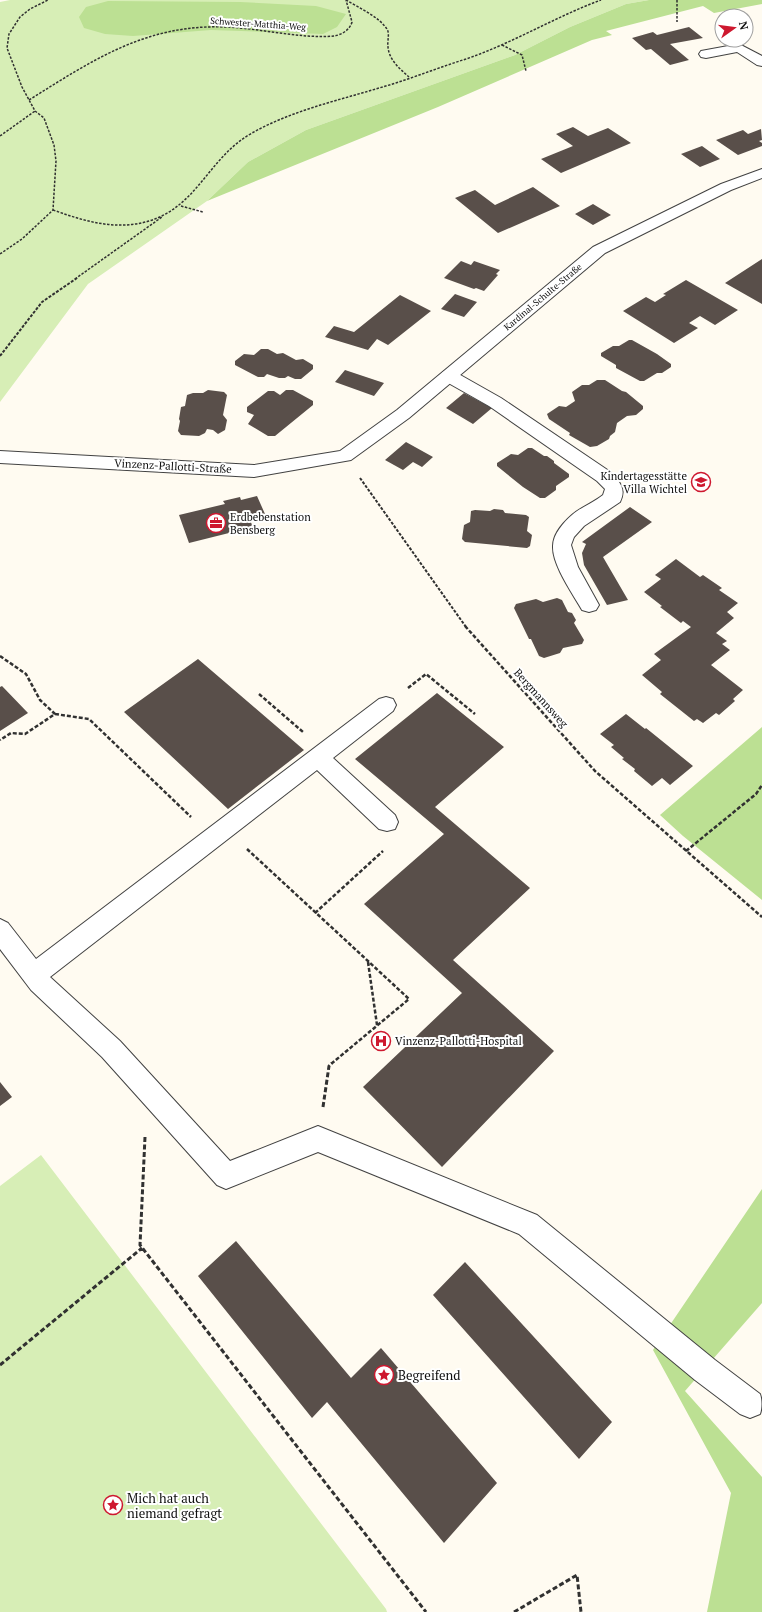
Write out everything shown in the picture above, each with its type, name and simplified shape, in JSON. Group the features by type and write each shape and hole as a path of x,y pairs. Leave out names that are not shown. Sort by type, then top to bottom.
{"street":[{"path":"706,54 739,48 762,62"},
{"name":"Kardinal-Schulte-Straße","path":"345,456 403,414 599,250 726,187 762,173"},
{"path":"449,376 495,402 602,476 614,487 613,497 602,507 584,516 569,530 562,545 568,568 589,604"},
{"name":"Vinzenz-Pallotti-Straße","path":"0,457 254,471 345,456"},
{"path":"34,976 386,705"},
{"path":"321,754 387,822"},
{"path":"0,930 39,982 111,1049 226,1176 318,1139 528,1224 699,1365 750,1404"}],"path":[{"path":"0,254 22,239 53,210 56,161 54,145 44,118 35,111 19,81 7,48 10,34 20,17 30,9 48,0"},
{"path":"346,0 385,27 388,31 388,46 392,60 409,77"},
{"name":"Schwester-Matthia-Weg","path":"29,100 109,51 156,33 169,30 193,27 224,27 335,36 350,29 353,24 346,0"},
{"path":"0,356 42,302 181,206 193,194 223,155 251,134 284,118 373,90 486,51 568,12 601,0"},
{"path":"676,0 676,22"},
{"path":"502,44 522,55 526,71"},
{"path":"0,136 35,111"},
{"path":"181,206 203,212"},
{"path":"53,210 88,222 113,226 149,221 165,216"},
{"name":"Bergmannsweg","path":"345,456 460,620 595,771 762,917"},
{"path":"0,656 26,674 40,700 55,714 88,719 219,833 316,913 408,999 329,1066 318,1139"},
{"path":"386,705 426,674 475,714"},
{"path":"259,694 321,754"},
{"path":"0,740 11,733 25,734 55,714"},
{"path":"686,851 756,794 762,785"},
{"path":"316,913 384,850"},
{"path":"368,962 377,1025"},
{"path":"148,1090 140,1245 426,1612"},
{"path":"0,1365 142,1248"},
{"path":"514,1612 577,1575 581,1612"}],"green space":[{"path":"10,0 649,0 626,4 570,27 515,55 306,130 248,162 207,201 88,284 0,402 0,2"},
{"path":"649,0 762,0 762,4 741,8 714,8 714,13 703,6 606,31 612,35 592,40 438,107 207,201 248,162 306,130 515,55 570,27 626,4"},
{"path":"108,1 240,2 316,6 346,14 337,27 323,34 211,30 133,36 105,34 84,28 79,17 86,7"},
{"path":"762,727 762,900 683,836 660,815"},
{"path":"41,1155 387,1612 0,1612 0,1186"},
{"path":"762,1189 762,1303 685,1391 762,1477 762,1612 707,1612 731,1493 653,1350"}],"building":[{"path":"689,27 703,38 670,44 689,60 670,65 651,49 646,50 632,38 653,32 657,35"},
{"path":"573,127 588,136 608,128 631,143 561,173 541,159 573,146 556,134"},
{"path":"761,129 762,140 759,141 762,143 762,146 738,155 716,140 743,130 748,134"},
{"path":"702,146 720,159 700,167 681,154"},
{"path":"533,187 560,206 498,233 455,198 475,190 495,205"},
{"path":"593,204 611,215 593,225 575,214"},
{"path":"762,259 762,304 725,283"},
{"path":"461,261 471,265 474,261 500,270 496,274 498,275 484,291 476,288 474,289 444,278"},
{"path":"686,280 738,310 715,325 700,316 689,323 698,328 674,343 623,311 646,297 655,302 666,295 663,294"},
{"path":"455,294 477,302 464,317 441,309"},
{"path":"400,295 431,311 388,345 377,339 368,350 325,337 334,326 354,332"},
{"path":"629,340 632,340 657,354 671,364 671,367 662,373 657,373 644,381 640,381 616,368 616,365 601,356 601,353 613,346 619,346"},
{"path":"261,349 268,349 277,354 283,353 296,360 303,359 313,365 313,369 301,379 295,379 288,376 285,378 279,378 267,374 264,377 258,377 235,365 235,361 244,354 254,355"},
{"path":"345,370 384,383 374,396 335,382"},
{"path":"597,380 605,380 626,392 643,406 643,409 636,415 627,416 617,423 615,432 609,439 597,446 590,447 569,435 570,433 549,419 547,414 559,406 566,407 575,401 572,392 582,385 589,385"},
{"path":"208,390 224,392 227,395 223,415 227,420 225,430 218,434 213,430 207,429 205,433 199,436 181,435 178,431 179,419 181,407 185,406 187,395 193,393 203,393"},
{"path":"286,390 293,390 313,401 313,405 275,436 268,436 248,424 254,415 247,412 247,407 268,391 274,391 280,395"},
{"path":"464,393 492,408 473,424 446,408"},
{"path":"406,442 433,457 422,467 413,462 403,470 385,460"},
{"path":"528,448 532,448 544,456 547,456 569,474 569,477 556,486 556,490 545,498 540,498 523,487 497,466 497,463 511,454 518,455"},
{"name":"Erdbebenstation Bensberg","path":"257,496 265,514 249,518 253,527 189,543 179,515 225,504 223,501 240,497 241,500"},
{"path":"630,507 652,522 603,557 628,600 607,605 584,565 582,553 586,544 582,542"},
{"path":"494,509 503,510 505,513 526,515 529,517 527,531 532,535 530,546 527,548 465,542 462,539 464,525 470,522 471,511 490,511"},
{"path":"676,559 700,577 703,575 722,588 719,590 738,603 727,612 734,618 716,633 727,641 722,644 730,650 711,665 743,690 733,699 735,701 719,715 716,713 703,723 697,719 694,721 660,694 662,692 642,675 661,660 654,654 691,627 683,621 681,623 660,607 662,606 644,592 661,579 655,575"},
{"path":"557,598 562,600 568,612 572,613 576,620 574,623 584,640 582,644 563,648 560,653 544,658 539,656 514,608 516,604 536,599 543,602"},
{"path":"198,659 304,750 228,809 124,712"},
{"path":"2,686 28,713 0,731 0,687"},
{"path":"437,693 504,747 435,807 530,888 453,960 554,1051 442,1167 363,1087 462,993 364,904 444,834 355,759"},
{"path":"626,714 645,729 646,728 693,766 670,785 662,778 652,786 634,771 635,769 622,759 624,758 611,747 614,745 600,734"},
{"path":"0,1082 12,1097 0,1106"},
{"path":"236,1241 351,1378 381,1348 497,1483 444,1543 327,1402 312,1418 198,1276"},
{"path":"465,1262 612,1422 579,1459 433,1295"}],"place":[{"name":"Kindertagesstätte Villa Wichtel","path":"701,482"},
{"name":"Erdbebenstation Bensberg","path":"216,523"},
{"name":"Vinzenz-Pallotti-Hospital","path":"381,1041"},
{"name":"Begreifend","path":"384,1375"},
{"name":"Mich hat auch niemand gefragt","path":"113,1505"}]}
